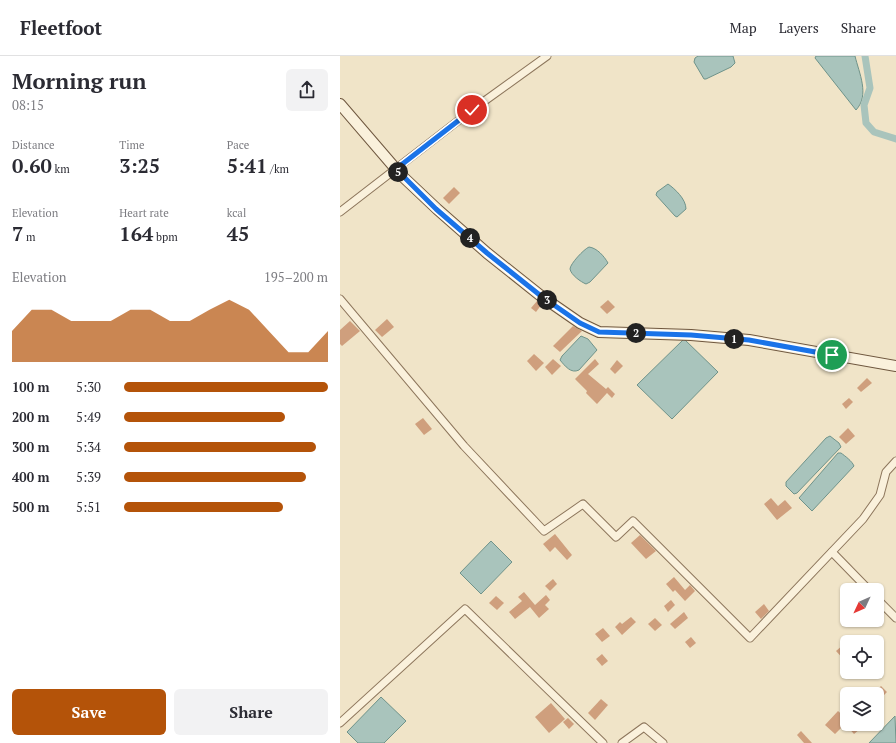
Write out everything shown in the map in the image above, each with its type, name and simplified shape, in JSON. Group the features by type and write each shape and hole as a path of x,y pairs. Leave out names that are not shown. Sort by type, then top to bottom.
{"main road":[{"path":"340,104 396,169 436,209 487,253 554,305 580,323 599,332 691,335 749,340 896,366"}],"street":[{"path":"340,212 472,110 547,56"},
{"path":"340,299 464,446 544,532 583,504 616,537 633,522 750,638 863,519 880,495 886,472 896,461"},
{"path":"832,552 861,583"},
{"path":"884,606 896,618"},
{"path":"340,723 466,609 603,743"},
{"path":"622,743 644,727 663,743"}],"water":[{"path":"698,56 733,56 735,63 731,67 704,79 694,62 695,58"},
{"path":"816,56 855,56 863,91 860,104 856,110 815,58"},
{"path":"668,184 680,195 686,205 686,209 677,217 656,195 657,192"},
{"path":"589,247 600,253 608,263 590,282 586,284 574,276 570,269 578,257"},
{"path":"581,336 588,339 597,350 579,370 573,371 568,369 560,360"},
{"path":"684,339 718,372 672,419 637,385"},
{"path":"830,436 839,443 841,447 797,493 794,494 786,486 786,482 826,438"},
{"path":"838,453 841,453 846,457 854,466 812,511 799,498"},
{"path":"491,541 512,562 481,594 460,573"},
{"path":"381,697 406,721 384,743 358,743 347,732"},
{"path":"895,716 896,743 869,743 881,731 884,731 884,727"}],"building":[{"path":"454,187 460,193 449,204 443,198"},
{"path":"608,300 615,307 607,314 600,307"},
{"path":"537,301 542,304 536,312 531,308"},
{"path":"387,319 394,327 382,337 375,330"},
{"path":"350,321 360,331 342,346 340,344 340,330"},
{"path":"573,326 582,331 560,352 553,346"},
{"path":"534,354 544,363 536,371 527,361"},
{"path":"553,359 561,366 552,375 545,367"},
{"path":"595,359 599,364 588,374 606,389 608,387 615,394 612,398 607,393 597,404 575,379"},
{"path":"617,360 623,366 615,374 610,369"},
{"path":"867,378 872,383 861,392 857,388"},
{"path":"849,398 853,402 846,409 842,404"},
{"path":"423,418 432,429 424,435 415,424"},
{"path":"848,428 855,436 846,444 839,437"},
{"path":"771,498 778,506 785,500 792,508 777,520 764,504"},
{"path":"555,534 572,555 567,560 555,547 550,552 543,544"},
{"path":"640,535 656,551 646,559 631,543"},
{"path":"674,577 685,590 690,585 695,591 685,601 675,590 673,592 666,584"},
{"path":"553,579 557,584 550,591 545,586"},
{"path":"524,592 535,605 546,595 550,600 545,605 549,609 539,618 530,607 515,619 509,612 522,601 518,597"},
{"path":"496,596 504,603 497,610 489,603"},
{"path":"671,600 675,605 668,612 664,606"},
{"path":"764,604 769,611 761,619 755,612"},
{"path":"684,612 688,618 675,629 670,624"},
{"path":"631,617 636,622 622,635 615,627 620,622 622,624"},
{"path":"655,618 662,625 655,631 648,624"},
{"path":"603,628 610,636 602,642 595,634"},
{"path":"691,637 696,643 690,648 685,642"},
{"path":"840,648 840,655 836,651"},
{"path":"602,654 608,661 602,666 596,659"},
{"path":"601,699 608,705 595,720 588,713"},
{"path":"551,703 565,719 549,733 535,717"},
{"path":"838,711 840,713 840,729 835,734 825,725"},
{"path":"568,718 574,724 569,729 563,722"},
{"path":"801,731 812,743 804,743 797,735"}],"waterway":[{"path":"865,56 870,88 864,105 866,123 874,132 896,139"}],"route":[{"path":"472,110 396,169 436,209 487,253 541,296 580,323 599,332 691,335 749,340 832,355"}]}
